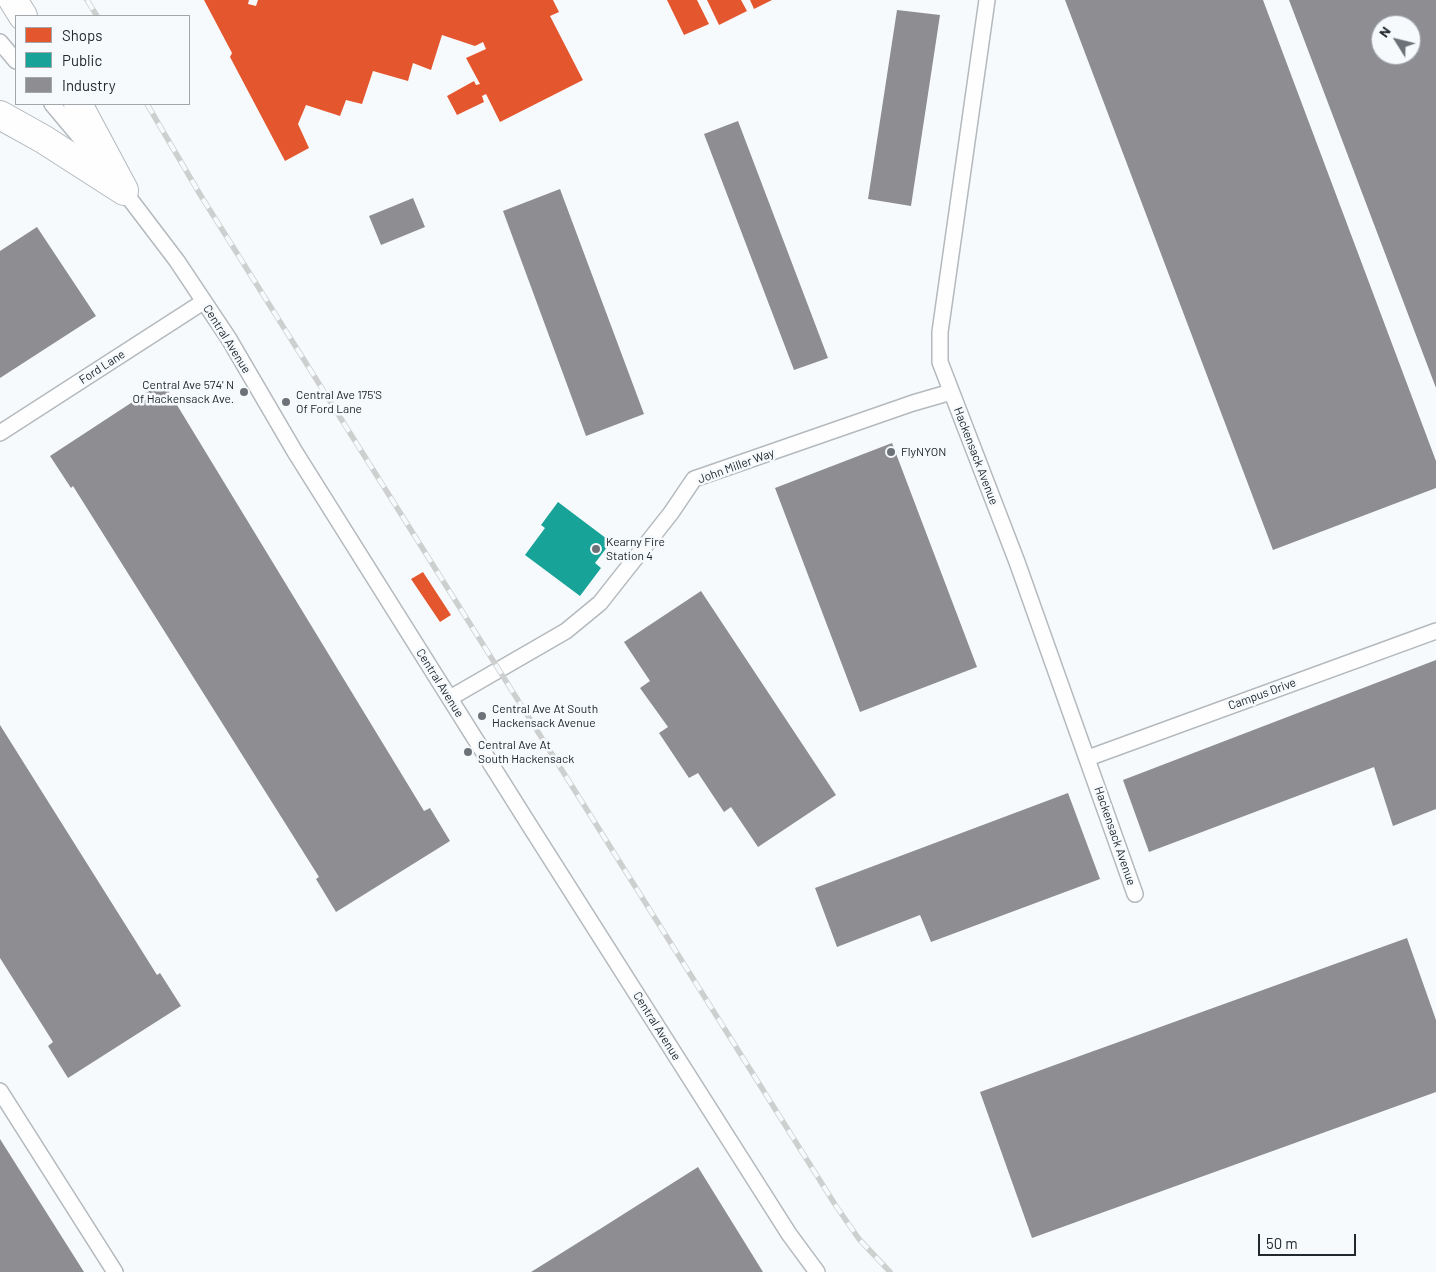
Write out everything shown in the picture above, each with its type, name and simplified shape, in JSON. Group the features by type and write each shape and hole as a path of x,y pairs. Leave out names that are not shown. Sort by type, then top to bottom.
{"highway":[{"path":"13,0 22,15"},
{"path":"79,105 124,191"},
{"path":"0,115 43,139 124,191"}],"street":[{"name":"Hackensack Avenue","path":"987,0 940,332 940,362 1088,758 1135,894"},
{"path":"0,42 15,60"},
{"name":"Central Avenue","path":"53,105 124,191 203,302 450,698 789,1234 817,1272"},
{"name":"Ford Lane","path":"0,433 203,302"},
{"name":"John Miller Way","path":"450,698 566,631 600,603 671,513 694,479 913,403 951,392"},
{"name":"Campus Drive","path":"1088,758 1436,631"},
{"path":"0,1091 115,1272"}],"building: Shops":[{"path":"204,0 249,0 248,4 256,6 258,0 553,0 559,12 550,16 583,80 500,122 486,94 482,96 484,102 457,115 447,96 474,81 476,85 480,84 466,58 486,49 483,42 475,46 442,35 431,70 413,63 408,81 373,71 362,104 346,100 340,116 306,105 298,124 309,148 285,161 230,57 232,53"},
{"path":"667,0 697,0 709,24 684,35"},
{"path":"707,0 741,0 747,11 719,25"},
{"path":"750,0 772,0 754,9"},
{"path":"423,572 451,615 440,622 411,579"}],"building: Public":[{"path":"558,502 611,542 595,563 601,568 580,596 525,555 545,528 541,525"}],"building: Industry":[{"path":"1065,0 1263,0 1436,461 1436,488 1273,550"},
{"path":"1289,0 1436,0 1436,388"},
{"path":"897,10 940,15 911,206 868,199"},
{"path":"738,121 828,358 794,370 704,134"},
{"path":"560,189 644,414 586,436 503,211"},
{"path":"413,198 425,227 381,245 369,216"},
{"path":"37,227 96,316 0,378 0,251"},
{"path":"163,382 424,811 430,808 450,841 336,912 316,879 319,877 73,486 71,488 50,456"},
{"path":"892,443 977,667 860,712 775,488"},
{"path":"701,591 836,795 758,847 731,807 724,812 698,773 689,778 659,733 668,727 640,688 650,681 624,642"},
{"path":"1436,660 1436,809 1393,826 1374,767 1149,852 1123,780"},
{"path":"0,725 157,975 160,973 181,1006 68,1078 48,1046 53,1042 0,958"},
{"path":"1068,793 1100,879 931,942 920,915 837,947 815,888"},
{"path":"1407,938 1436,1020 1436,1092 1032,1238 980,1092"},
{"path":"0,1139 84,1272 0,1272"},
{"path":"698,1167 763,1272 531,1272 600,1229"}],"railway":[{"path":"87,0 96,15"},
{"path":"148,105 201,196 836,1206 859,1239 890,1272"}],"place":[{"name":"Central Ave 574' N Of Hackensack Ave.","path":"244,392"},
{"name":"Central Ave 175'S Of Ford Lane","path":"286,402"},
{"name":"FlyNYON","path":"891,452"},
{"name":"Kearny Fire Station 4","path":"596,549"},
{"name":"Central Ave At South Hackensack Avenue","path":"482,716"},
{"name":"Central Ave At South Hackensack","path":"468,752"}]}
